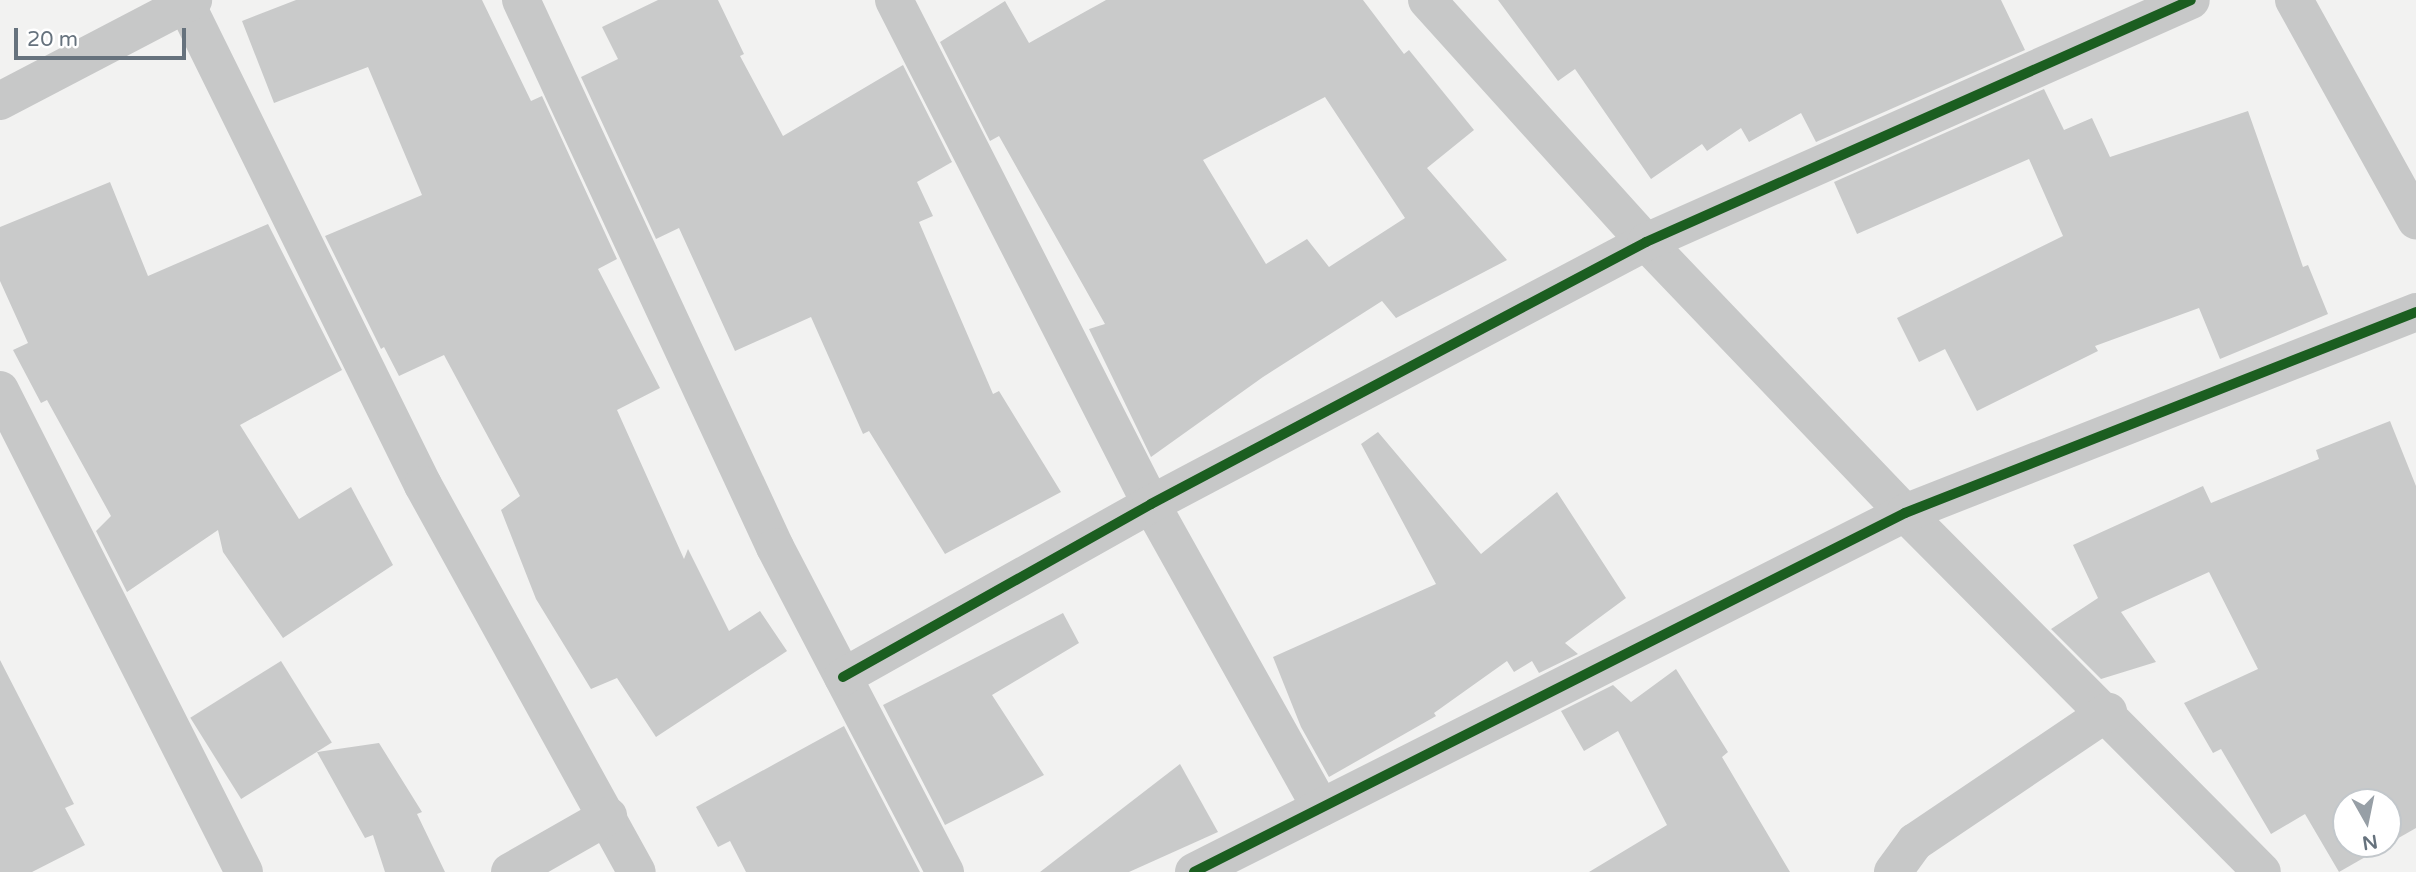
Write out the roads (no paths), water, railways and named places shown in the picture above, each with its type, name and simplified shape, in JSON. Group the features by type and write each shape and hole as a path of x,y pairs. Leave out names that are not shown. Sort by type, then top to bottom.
{"street":[{"path":"521,0 775,547 945,872"},
{"path":"894,0 1150,505 1321,808"},
{"path":"1427,0 1646,242 1905,513 2108,712 2262,872"},
{"path":"843,677 1150,505 1646,242 2191,0"},
{"path":"2294,0 2416,220"},
{"path":"0,101 189,2 423,485 637,872"},
{"path":"1194,872 1905,513 2416,312"},
{"path":"0,390 244,872"},
{"path":"1893,872 1915,842 2108,712"},
{"path":"510,872 608,816"}]}
